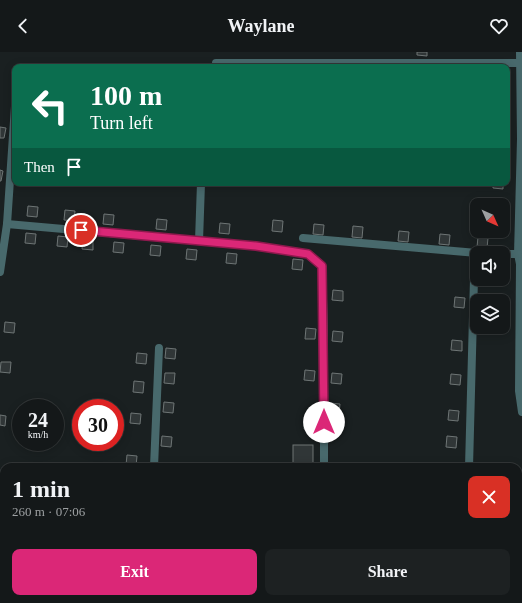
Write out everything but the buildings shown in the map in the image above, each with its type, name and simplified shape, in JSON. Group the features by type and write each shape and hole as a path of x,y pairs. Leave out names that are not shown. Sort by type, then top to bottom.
{"street":[{"path":"520,52 522,138 518,254 521,276 519,391 522,412"},
{"path":"216,63 520,63"},
{"path":"0,272 7,224 12,150"},
{"path":"199,241 201,186"},
{"path":"7,224 256,246 308,254 322,266 324,331 324,463"},
{"path":"303,238 470,252"},
{"path":"510,254 518,254"},
{"path":"469,463 474,286"},
{"path":"154,463 158,348"}],"route":[{"path":"81,230 256,246 308,254 322,266 324,422"}]}
